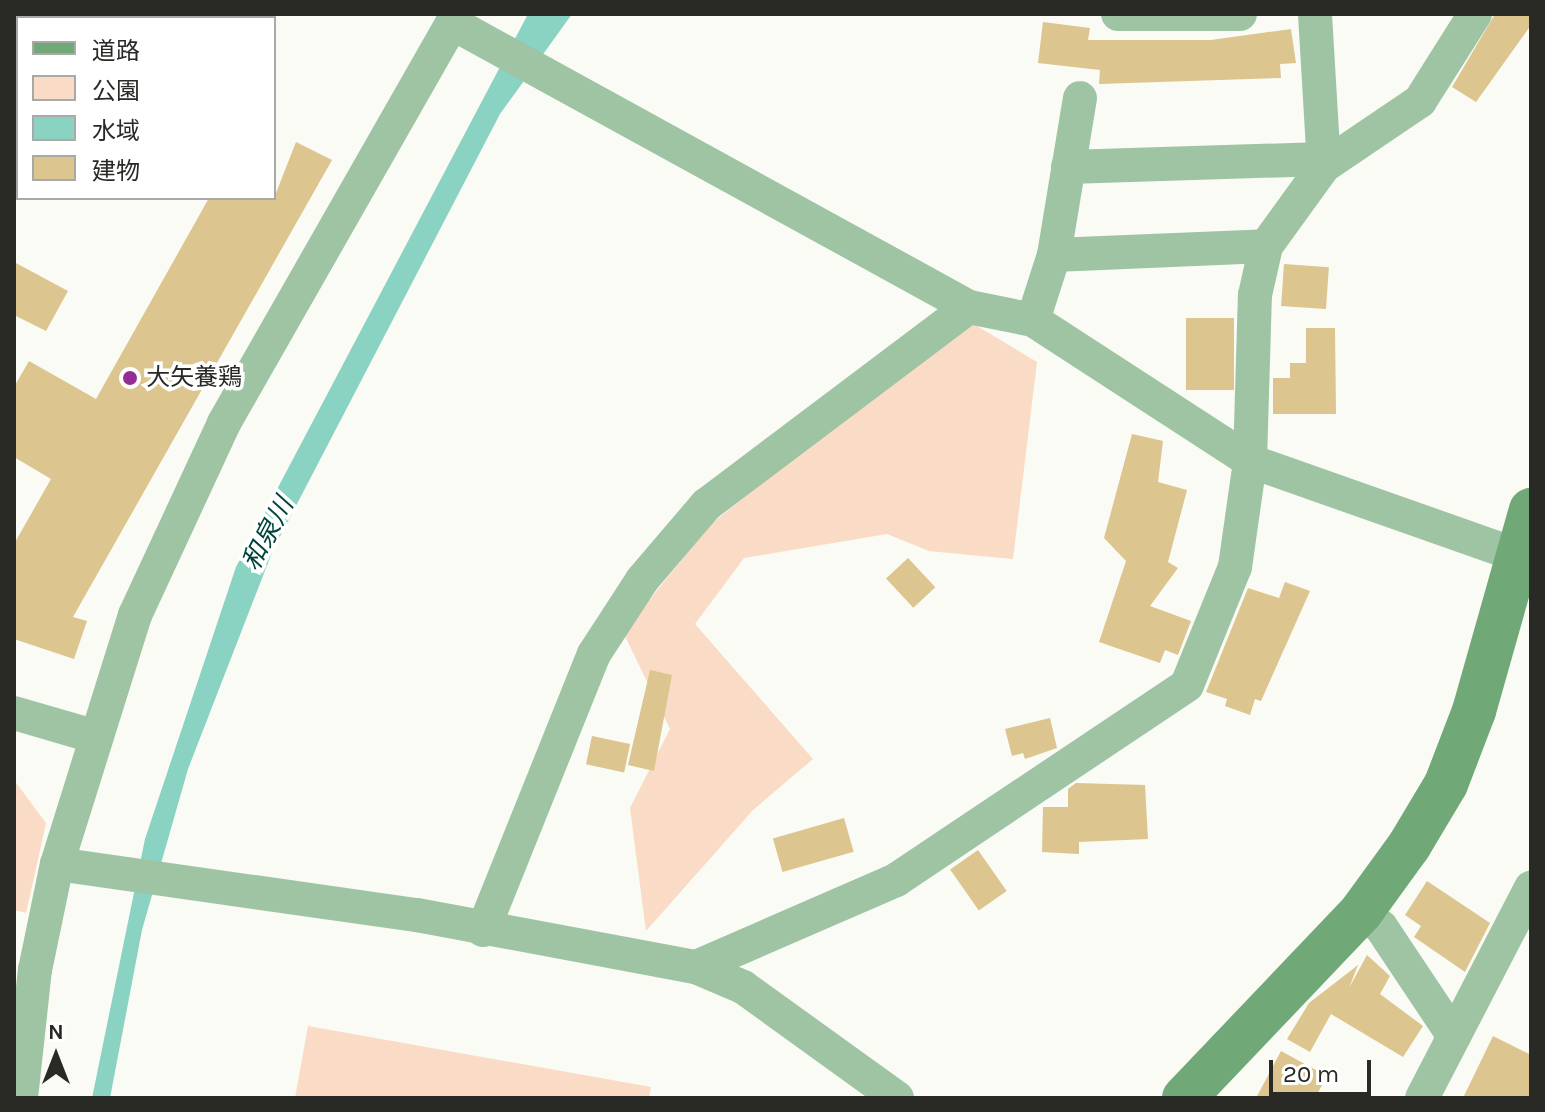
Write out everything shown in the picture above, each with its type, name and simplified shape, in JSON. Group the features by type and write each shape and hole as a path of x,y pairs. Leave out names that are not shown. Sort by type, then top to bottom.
{"street":[{"path":"1118,14 1240,14"},
{"path":"1315,14 1324,162"},
{"path":"696,967 896,880 1187,685 1235,567 1250,461 1255,295 1266,246 1324,162 1420,101 1475,14"},
{"path":"21,1098 35,970 57,864 93,736 135,615 224,423 454,19 969,307 1033,320 1250,461 1524,558"},
{"path":"1033,320 1054,255 1080,98"},
{"path":"1068,167 1324,162"},
{"path":"1054,255 1266,246"},
{"path":"483,930 594,654 642,580 717,496 969,307"},
{"path":"1184,1098 1361,912 1446,784 1524,558 1531,510"},
{"path":"14,713 93,736"},
{"path":"57,864 306,898 696,967 743,987 897,1098"},
{"path":"1422,1098 1451,1032 1521,934 1531,888"},
{"path":"1361,912 1381,927 1451,1032"}],"green space":[{"path":"14,14 54,14 16,16 16,84"},
{"path":"967,320 1037,362 1013,559 929,551 887,534 744,558 695,624 813,759 753,810 646,931 630,808 670,729 623,632 711,524"},
{"path":"14,780 46,823 26,913 14,910"},
{"path":"308,1026 651,1087 649,1098 295,1098"}],"water":[{"name":"和泉川","path":"528,14 572,14 500,114 273,550 188,769 142,930 110,1098 92,1098 145,839 236,567"}],"building":[{"path":"1495,14 1531,14 1531,25 1476,102 1452,87"},
{"path":"1043,22 1090,28 1088,40 1211,40 1291,29 1296,63 1280,64 1281,78 1099,84 1100,70 1038,63"},
{"name":"大矢養鶏","path":"296,142 332,160 73,617 87,621 74,659 14,639 14,544 51,479 14,457 14,387 29,361 96,399 208,200 276,200"},
{"path":"14,262 68,291 46,331 14,315"},
{"path":"1284,264 1329,267 1326,309 1281,306"},
{"path":"1186,318 1234,318 1234,390 1186,390"},
{"path":"1306,328 1335,328 1336,414 1273,414 1273,378 1290,378 1290,363 1306,363"},
{"path":"1132,434 1163,441 1158,482 1187,490 1168,562 1178,568 1150,606 1191,621 1178,655 1165,650 1160,663 1099,642 1126,561 1104,538"},
{"path":"908,558 935,587 913,608 886,578"},
{"path":"1285,582 1310,591 1261,701 1255,699 1250,715 1225,706 1227,699 1206,692 1248,588 1279,598"},
{"path":"650,670 672,675 654,771 628,765"},
{"path":"1050,718 1057,748 1025,759 1023,753 1012,756 1005,729"},
{"path":"592,736 630,744 624,772 586,764"},
{"path":"1076,783 1145,785 1148,839 1079,842 1079,854 1042,852 1043,807 1068,807 1068,789"},
{"path":"844,818 854,852 783,872 773,838"},
{"path":"978,850 1007,891 979,910 950,870"},
{"path":"1427,881 1490,923 1465,972 1414,937 1421,926 1405,915"},
{"path":"1367,955 1390,976 1380,994 1423,1026 1403,1057 1331,1014 1310,1052 1287,1039 1309,1003 1358,965 1349,988"},
{"path":"1493,1036 1531,1055 1531,1098 1463,1098"},
{"path":"1281,1051 1327,1076 1315,1098 1256,1098"}],"place":[{"name":"大矢養鶏","path":"130,378"}]}
